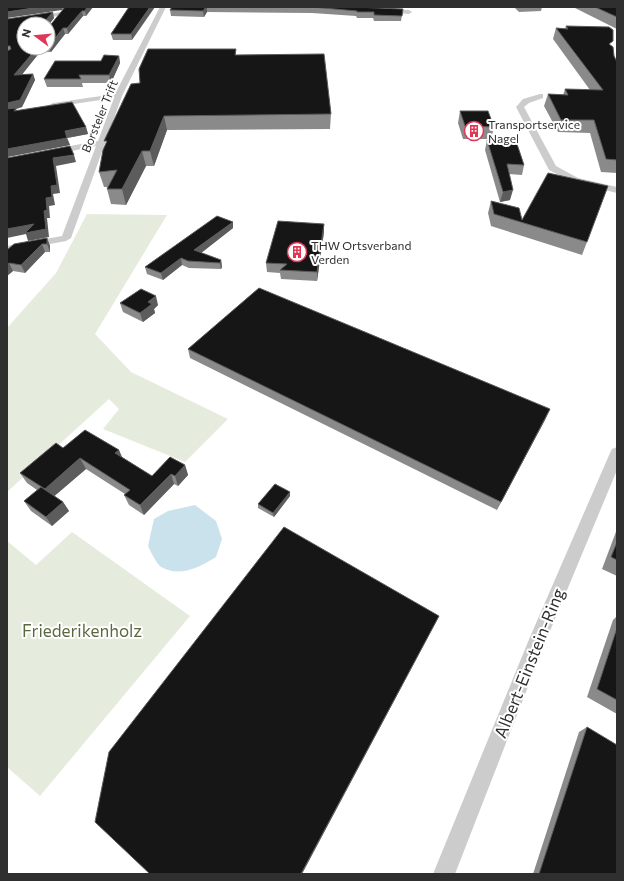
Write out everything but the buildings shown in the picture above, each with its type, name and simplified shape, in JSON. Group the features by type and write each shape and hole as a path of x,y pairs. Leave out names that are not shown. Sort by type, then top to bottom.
{"street":[{"name":"Borsteler Trift","path":"7,249 66,238 118,96 163,7"},
{"path":"57,20 68,8"},
{"path":"377,11 409,12"},
{"path":"7,22 62,14"},
{"path":"44,107 103,97 118,96"},
{"path":"540,96 526,101 520,107 552,168 575,180 617,190"},
{"path":"43,154 102,143"},
{"name":"Albert-Einstein-Ring","path":"444,874 536,643 617,453"}],"green space":[{"path":"87,214 167,215 95,334 131,372 228,419 185,462 103,429 119,409 109,399 7,492 7,328 56,273"},
{"name":"Friederikenholz","path":"72,532 190,616 40,796 7,767 7,541 36,565"}],"water":[{"path":"195,505 216,521 222,539 216,557 190,570 176,571 161,567 155,560 148,546 154,519 168,511"}],"place":[{"name":"Transportservice Nagel","path":"474,131"},
{"name":"THW Ortsverband Verden","path":"297,252"}]}
